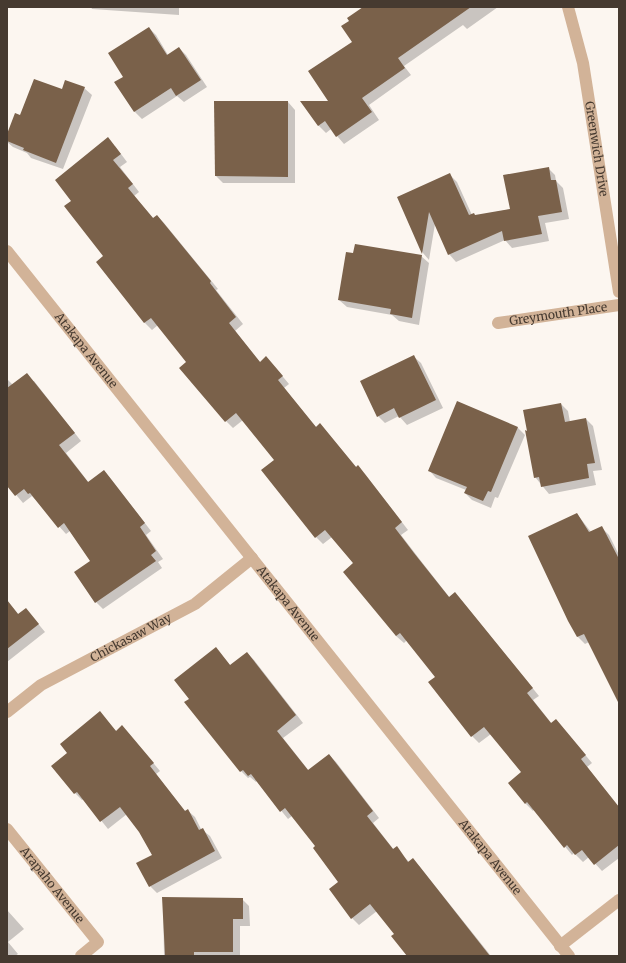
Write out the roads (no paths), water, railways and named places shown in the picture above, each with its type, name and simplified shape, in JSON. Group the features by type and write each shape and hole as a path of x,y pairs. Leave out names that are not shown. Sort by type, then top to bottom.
{"street":[{"name":"Greenwich Drive","path":"568,7 584,63 619,292"},
{"name":"Atakapa Avenue","path":"7,251 568,956"},
{"name":"Greymouth Place","path":"498,323 619,305"},
{"name":"Chickasaw Way","path":"7,712 41,685 195,604 252,558"},
{"name":"Arapaho Avenue","path":"7,829 98,942 81,956"},
{"path":"560,946 619,900"}]}
